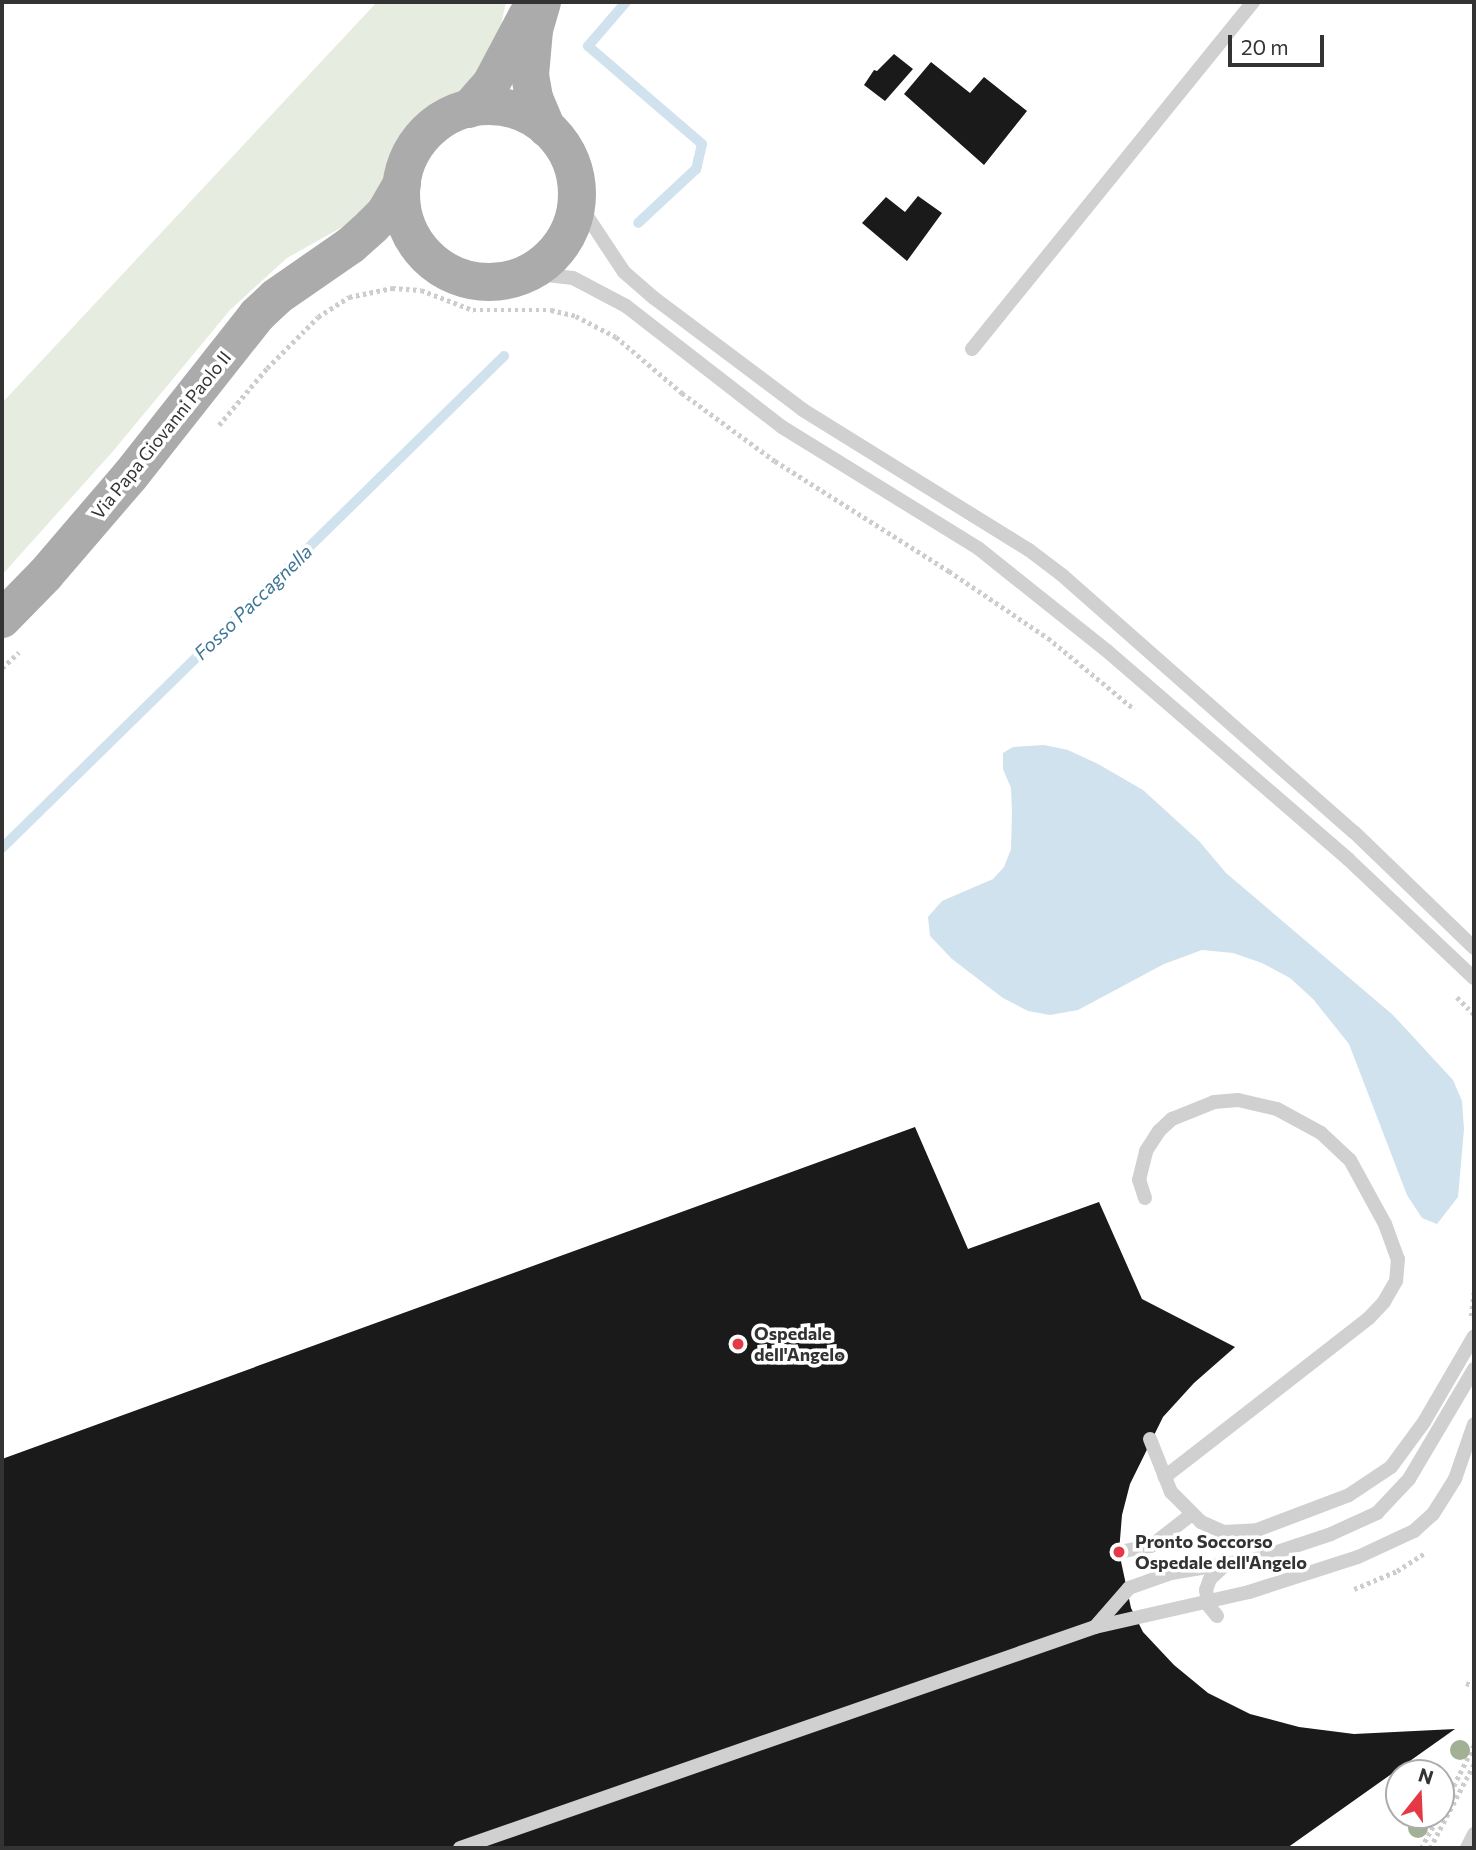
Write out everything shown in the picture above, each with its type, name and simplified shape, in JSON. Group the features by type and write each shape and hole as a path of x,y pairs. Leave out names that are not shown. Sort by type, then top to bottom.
{"main road":[{"path":"469,109 491,84 535,2"},
{"path":"542,2 534,30 530,75 534,98 547,128 568,156 577,185 575,216 563,243 548,260 530,273 486,282 457,276 435,264 414,239 407,224 402,184 409,158 427,133 453,114 469,109 507,108 535,119 547,128"},
{"name":"Via Papa Giovanni Paolo II","path":"12,634 45,575 130,475 257,315 284,290 329,261 372,226 385,213 402,184"},
{"name":"Via Papa Giovanni Paolo II","path":"329,261 371,250 412,254 435,264"}],"lane":[{"path":"972,349 1254,2"},
{"path":"577,201 624,272 654,298 803,410 1005,535 1062,575 1354,832 1474,948"},
{"path":"530,273 573,278 626,306 782,427 978,548 1106,650 1348,859 1474,978"},
{"path":"1145,1198 1139,1180 1146,1151 1159,1131 1172,1119 1214,1102 1238,1100 1277,1109 1321,1133 1350,1160 1371,1195 1398,1259 1396,1281 1384,1302 1369,1318 1165,1477"},
{"path":"1150,1439 1171,1492 1192,1514 1223,1532 1257,1530 1349,1495 1391,1467 1401,1456 1474,1336"},
{"path":"1095,1627 1129,1588 1171,1573 1256,1559 1377,1513 1409,1479 1474,1369"},
{"path":"460,1848 1095,1627 1208,1601 1331,1567 1415,1531 1425,1523 1447,1494 1461,1465 1474,1424"},
{"path":"1119,1552 1151,1546 1192,1514"},
{"path":"1217,1616 1208,1601 1206,1590 1210,1578 1228,1563"},
{"path":"1467,1848 1474,1834"}],"path":[{"path":"217,428 267,368 318,317 349,297 392,288 421,290 473,310 551,310 576,316 616,337 682,393 775,461 949,571 1048,638 1142,715"},
{"path":"2,668 12,634"},
{"path":"1455,995 1474,1014"},
{"path":"1471,1316 1474,1292"},
{"path":"1466,1683 1474,1686"},
{"path":"1455,1783 1474,1745"},
{"path":"1430,1848 1474,1763"},
{"path":"1421,1848 1431,1829"}],"shaded area":[{"path":"377,2 506,2 497,43 461,92 439,103 413,129 384,192 344,226 287,258 230,310 114,450 2,575 2,403"}],"water":[{"path":"1044,745 1068,750 1143,790 1199,841 1226,873 1393,1015 1453,1080 1462,1101 1464,1129 1458,1197 1437,1224 1422,1218 1407,1195 1349,1044 1313,999 1290,978 1262,963 1233,953 1202,950 1164,964 1078,1010 1050,1015 1028,1011 1003,998 952,959 930,936 928,917 942,901 993,879 1004,867 1011,849 1012,812 1011,788 1003,769 1003,753 1013,747"}],"building":[{"path":"894,54 913,69 885,101 864,85 874,70 877,71"},
{"path":"931,62 970,93 984,77 1027,111 984,165 904,94"},
{"path":"918,196 942,213 907,261 862,223 886,197 905,212"},
{"name":"Ospedale dell'Angelo","path":"915,1127 968,1249 1099,1202 1142,1299 1235,1347 1194,1383 1163,1417 1130,1484 1122,1515 1119,1552 1131,1608 1143,1632 1174,1665 1208,1693 1250,1714 1299,1727 1354,1734 1455,1729 1413,1759 1385,1759 1385,1779 1287,1848 2,1848 2,1459"}],"waterway":[{"name":"Fosso Paccagnella","path":"626,2 588,46 702,144 696,169 638,223"},
{"name":"Fosso Paccagnella","path":"2,848 504,356"}],"place":[{"name":"Ospedale dell'Angelo","path":"738,1344"},
{"name":"Pronto Soccorso Ospedale dell'Angelo","path":"1119,1552"}]}
